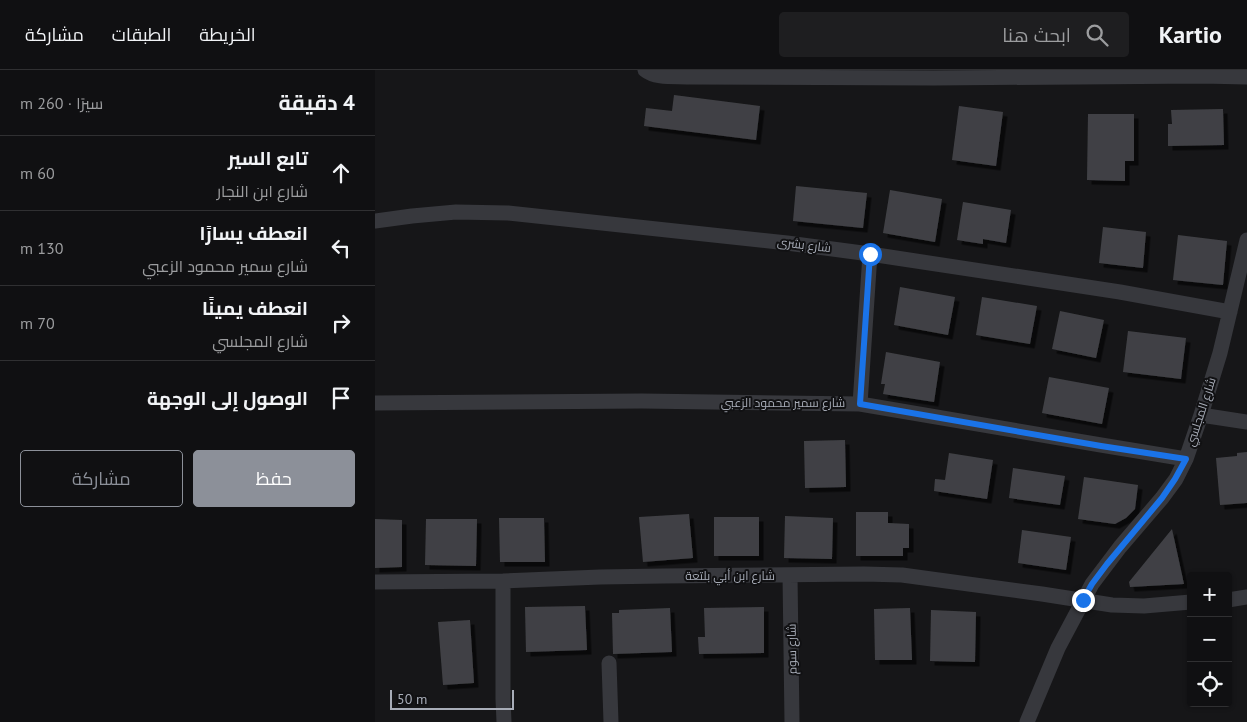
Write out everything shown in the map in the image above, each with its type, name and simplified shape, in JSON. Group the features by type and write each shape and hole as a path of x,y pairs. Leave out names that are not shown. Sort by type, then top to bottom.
{"street":[{"path":"645,70 658,75 689,77 1247,77"},
{"name":"شارع بشرى","path":"375,221 456,212 508,213 870,254 1120,292 1230,312"},
{"name":"شارع المجلسي","path":"1027,722 1058,648 1092,584 1167,492 1186,459 1201,415 1230,312 1247,240"},
{"path":"860,404 870,254"},
{"name":"شارع سمير محمود الزعبي","path":"375,403 643,401 860,404 1186,459"},
{"path":"1201,415 1247,422"},
{"name":"شارع سوم","path":"791,575 792,722"},
{"name":"شارع ابن أبي بلتعة","path":"375,582 503,582 600,577 901,575 1112,605 1144,606 1187,602"},
{"path":"503,582 504,722"},
{"path":"1232,599 1247,597"},
{"path":"609,663 611,722"}],"building":[{"path":"674,95 760,106 756,140 644,126 646,108 672,111"},
{"path":"959,106 1003,112 996,166 952,160"},
{"path":"1223,109 1224,145 1168,146 1168,124 1172,124 1171,110"},
{"path":"1088,114 1134,114 1134,161 1125,161 1125,181 1087,180"},
{"path":"796,186 867,193 863,228 793,221"},
{"path":"890,190 942,199 935,242 883,233"},
{"path":"963,202 1011,210 1006,243 983,239 983,244 957,240"},
{"path":"1103,227 1146,232 1143,268 1099,263"},
{"path":"1178,235 1227,241 1223,285 1173,280"},
{"path":"900,287 955,297 948,335 894,325"},
{"path":"982,297 1037,306 1030,344 976,335"},
{"path":"1060,311 1104,320 1096,358 1052,349"},
{"path":"1128,331 1186,338 1181,379 1123,372"},
{"path":"886,352 940,362 934,402 883,394 885,384 881,384"},
{"path":"1049,377 1109,388 1102,424 1042,413"},
{"path":"845,440 846,487 805,488 804,441"},
{"path":"1247,452 1247,503 1220,505 1216,458 1237,456 1237,453"},
{"path":"949,453 993,460 987,499 934,491 935,479 945,480"},
{"path":"1013,468 1065,476 1060,505 1009,498"},
{"path":"1084,477 1138,485 1135,509 1126,518 1115,524 1078,519"},
{"path":"856,512 888,512 888,523 909,524 909,548 903,548 903,556 856,556"},
{"path":"689,514 693,558 643,562 639,517"},
{"path":"785,516 833,518 832,559 784,558"},
{"path":"714,517 759,517 759,556 714,556"},
{"path":"499,518 544,518 545,562 500,562"},
{"path":"375,519 402,520 402,567 375,568"},
{"path":"426,519 477,519 476,566 425,565"},
{"path":"1172,529 1184,584 1130,587 1129,582"},
{"path":"1022,530 1071,537 1066,570 1018,563"},
{"path":"585,606 587,650 526,652 525,607"},
{"path":"764,607 764,653 699,654 698,637 705,637 704,608"},
{"path":"670,608 672,652 613,654 612,613 619,613 619,610"},
{"path":"910,608 912,660 875,660 874,609"},
{"path":"931,610 976,612 975,662 930,661"},
{"path":"470,620 474,683 443,685 438,622"}],"route":[{"path":"870,254 860,404 1186,459 1162,498 1120,547 1092,584 1083,600"}]}
